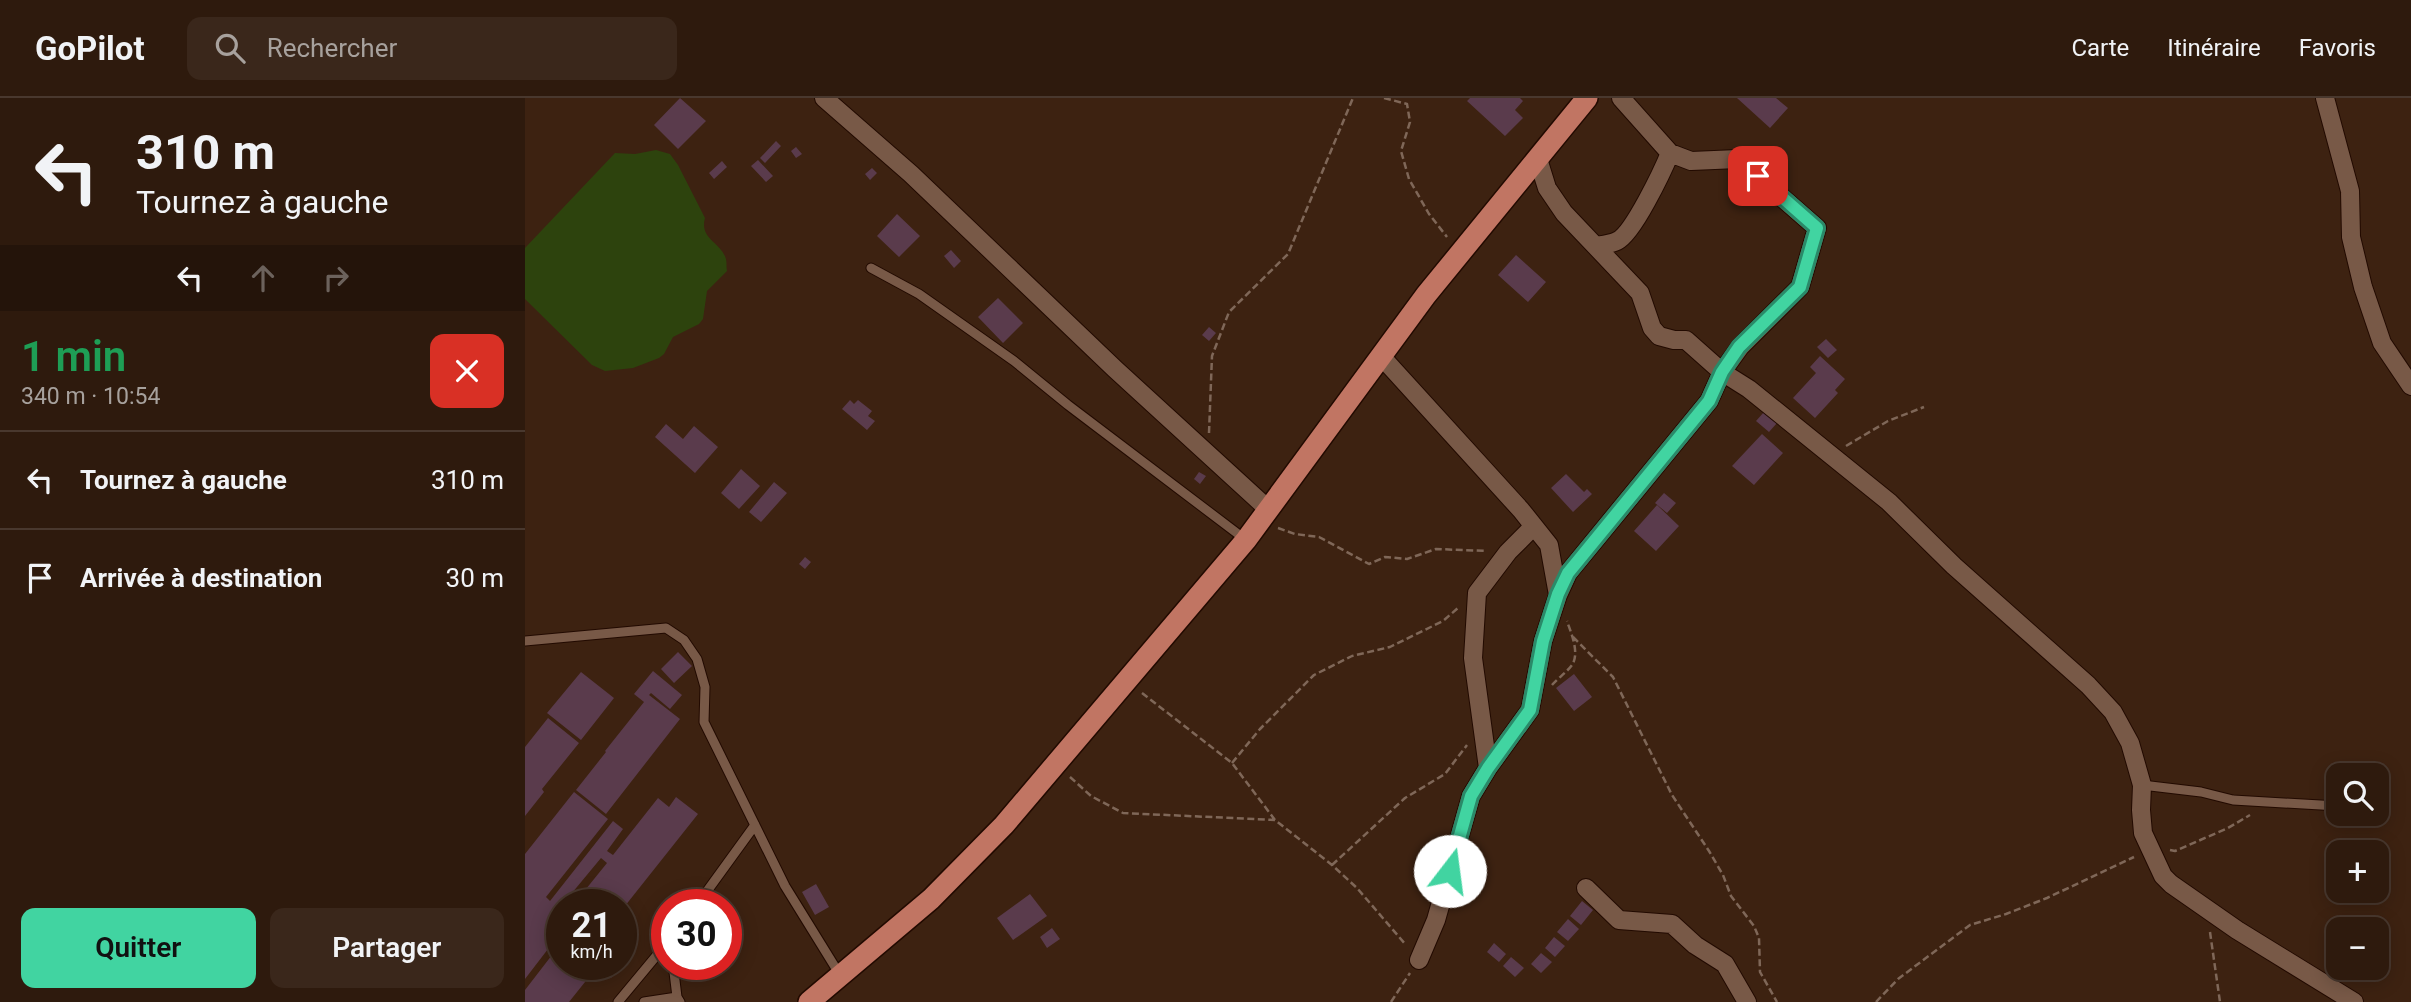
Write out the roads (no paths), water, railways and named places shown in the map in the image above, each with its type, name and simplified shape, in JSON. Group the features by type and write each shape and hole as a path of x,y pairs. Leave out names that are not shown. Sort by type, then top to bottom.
{"main road":[{"path":"809,1002 931,899 1005,825 1246,540 1381,356 1587,98"}],"street":[{"path":"824,98 911,174 1208,454 1264,515"},
{"path":"1419,960 1436,920 1471,796 1530,710 1543,641 1558,594 1568,573 1709,401 1722,372 1739,347 1800,287 1817,228 1738,159 1691,161 1670,153 1621,98"},
{"path":"2325,98 2350,191 2351,237 2363,287 2382,343 2411,386"},
{"path":"1595,246 1618,241 1628,232 1670,153"},
{"path":"1538,159 1547,188 1565,213 1640,293 1652,328 1659,336 1686,340 1722,372 1749,389 1889,502 1954,566 2088,685 2113,712 2130,743 2142,785 2143,833 2164,876 2171,884 2354,1002"},
{"path":"1381,356 1549,545 1558,594"},
{"path":"1488,768 1473,659 1477,593 1508,552 1534,526"},
{"path":"1586,888 1619,920 1672,923 1695,945 1725,964 1747,1002"}],"lane":[{"path":"871,268 919,294 1014,361 1246,540"},
{"path":"525,641 666,628 684,640 697,659 705,687 704,722 785,886 840,975"},
{"path":"2142,785 2201,792 2233,800 2326,805"},
{"path":"709,889 755,825"},
{"path":"618,1002 651,962"},
{"path":"644,1002 678,1000 675,980"}]}
